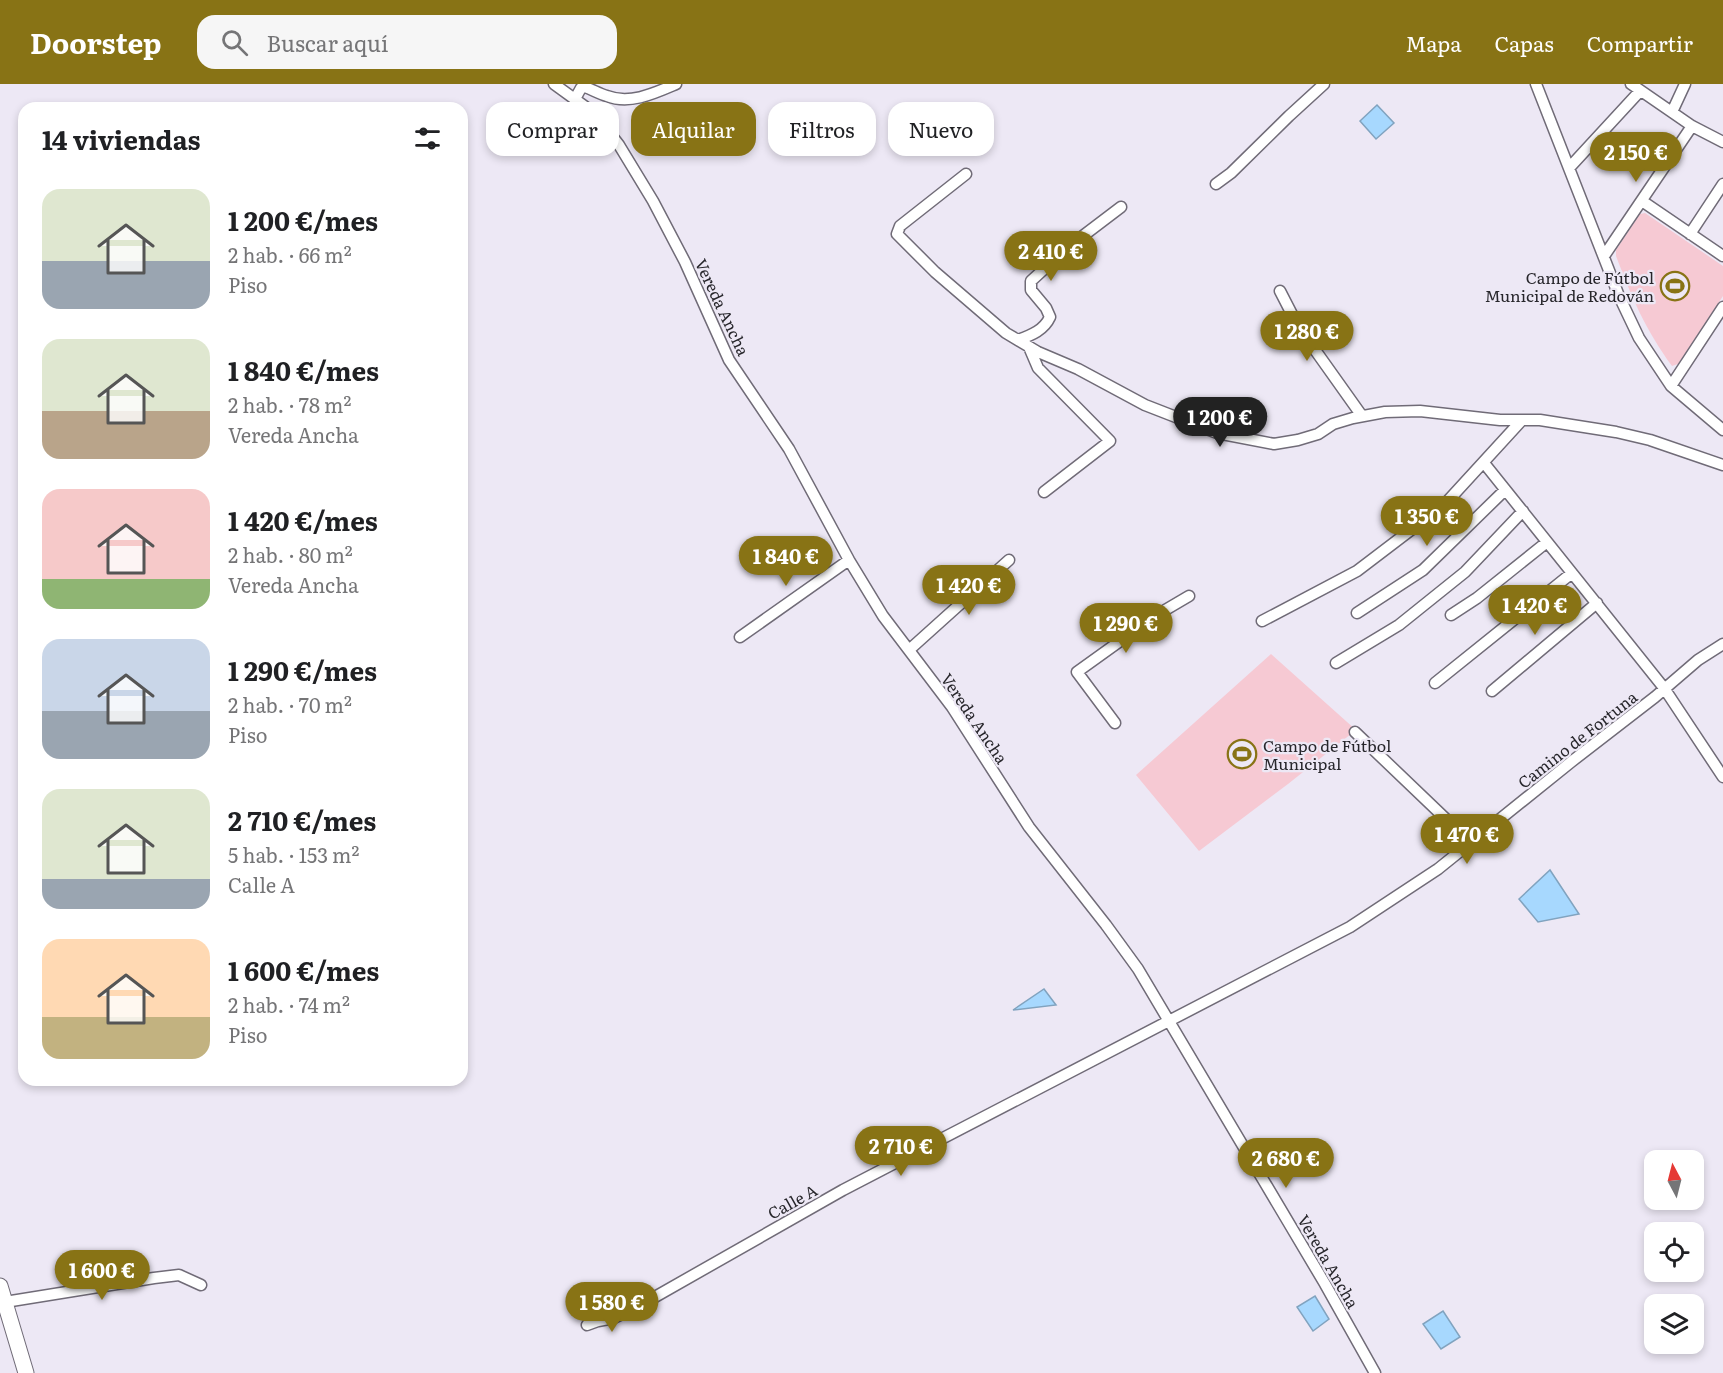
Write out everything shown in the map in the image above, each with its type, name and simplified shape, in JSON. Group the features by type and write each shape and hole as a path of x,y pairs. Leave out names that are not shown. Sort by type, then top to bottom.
{"highway":[{"path":"0,1286 2,1305 26,1373"}],"street":[{"name":"Vereda Ancha","path":"554,84 598,118 619,145 653,201 685,262 729,360 789,449 849,560 883,615 952,706 1029,827 1138,969 1375,1373"},
{"path":"575,99 581,88 585,87 609,97 638,98 649,96 676,84"},
{"path":"1216,184 1231,173 1324,84"},
{"path":"1536,84 1619,296 1639,338 1671,386 1721,424"},
{"path":"1672,112 1685,84"},
{"path":"1569,168 1636,87 1692,126 1723,142"},
{"path":"1604,256 1692,126"},
{"path":"966,174 900,226 897,234 935,272 996,325 1018,340 1145,405 1217,433 1274,444 1298,441 1318,434 1333,424 1362,416 1385,412 1420,411 1500,420 1540,420 1650,440 1723,465"},
{"path":"1690,234 1723,184"},
{"path":"1642,201 1723,256"},
{"path":"1018,340 1035,334 1047,324 1050,317 1046,308 1031,290 1031,281 1067,248 1121,207"},
{"path":"1280,291 1298,326 1362,416"},
{"path":"1671,386 1723,307"},
{"path":"1029,346 1038,368 1110,441 1044,492"},
{"path":"1262,621 1357,571 1445,504 1522,420"},
{"path":"1484,463 1664,688 1723,777"},
{"path":"1357,613 1423,570 1505,490"},
{"path":"1336,663 1399,625 1465,572 1522,512"},
{"path":"1451,615 1477,598 1547,542"},
{"path":"740,637 849,560"},
{"path":"909,650 1009,560"},
{"path":"1435,683 1572,573"},
{"path":"1115,723 1077,672 1155,616 1189,596"},
{"path":"1492,692 1597,603"},
{"name":"Camino de Fortuna","path":"1169,1020 1350,927 1438,869 1515,806 1655,698 1698,660 1723,644"},
{"path":"1355,732 1471,843"},
{"name":"Calle A","path":"587,1325 614,1318 639,1306 835,1195 1169,1020"},
{"path":"2,1305 179,1275 201,1285"},
{"path":"584,1307 599,1313 624,1313"}],"shaded area":[{"name":"Campo de Fútbol Municipal de Redován","path":"1645,213 1723,266 1723,296 1678,364 1672,366 1640,313 1616,256 1616,250 1640,214"},
{"name":"Campo de Fútbol Municipal","path":"1271,654 1356,730 1199,851 1136,775"}],"water":[{"path":"1377,105 1394,123 1376,139 1360,121"},
{"path":"1550,870 1579,914 1538,922 1519,899"},
{"path":"1044,989 1056,1005 1013,1010"},
{"path":"1315,1296 1329,1319 1313,1331 1297,1307"},
{"path":"1443,1311 1460,1337 1441,1349 1423,1324"}],"place":[{"name":"Campo de Fútbol Municipal de Redován","path":"1675,286"},
{"name":"Campo de Fútbol Municipal","path":"1242,754"}]}
